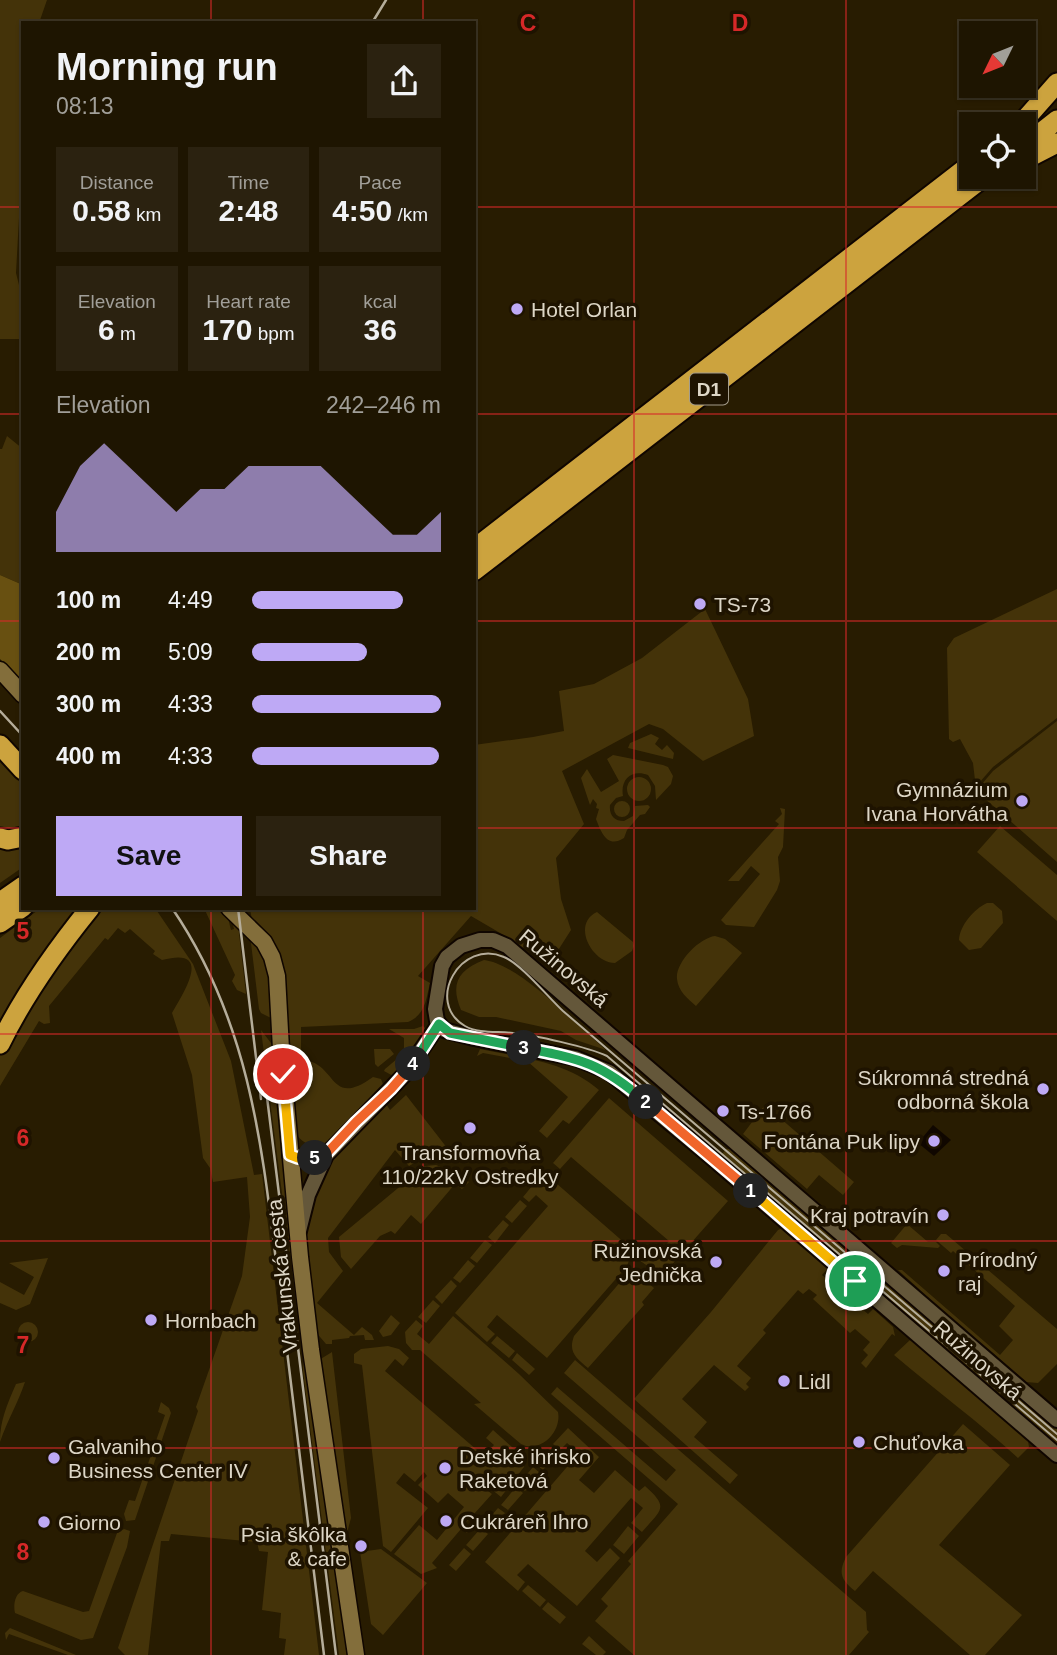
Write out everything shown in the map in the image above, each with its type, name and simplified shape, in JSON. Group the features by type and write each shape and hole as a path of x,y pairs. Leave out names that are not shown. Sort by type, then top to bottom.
{"highway":[{"path":"1032,112 1057,83"},
{"path":"1036,114 1057,98"},
{"path":"1036,137 1057,120"},
{"path":"1036,154 1057,143"},
{"name":"D1","path":"476,547 959,173"},
{"name":"D1","path":"476,569 969,189"},
{"path":"0,745 21,768"},
{"path":"0,838 8,840 21,837"},
{"path":"0,902 21,887"},
{"path":"0,923 21,908"},
{"path":"0,1044 24,1001 86,913"}],"main road":[{"path":"0,670 21,693"},
{"name":"Vrakunská cesta","path":"231,910 264,942 275,966 290,1155 311,1350 356,1655"}],"street":[{"name":"Ružinovská","path":"1057,1420 507,946 493,940 480,940 461,947 447,957 442,966 435,1009 439,1024 450,1033 575,1058 609,1073 730,1173 1057,1455"},
{"path":"298,1233 308,1195 326,1154 405,1074 439,1024"},
{"path":"290,1155 312,1159 326,1154"}],"shaded area":[{"path":"0,0 47,0 40,21 21,21 21,182 16,273 21,293 21,339 0,339"},
{"path":"7,436 21,447 21,584 0,575 2,449"},
{"path":"0,575 21,584 21,680 0,659"},
{"path":"1057,589 1057,718 993,767 979,783 975,780 973,763 960,739 953,742 949,739 947,648 954,638"},
{"path":"705,609 748,699 754,736 703,761 663,729 649,724 562,771 584,824 556,858 561,899 571,930 548,966 514,941 471,916 418,976 430,983 424,1006 414,1019 408,1022 301,1027 301,1051 292,1050 286,1045 281,974 252,920 250,910 476,910 476,745 564,731 559,691 594,684 642,658"},
{"name":"Gymnázium Ivana Horvátha","path":"1057,721 1057,862 976,791 993,771"},
{"path":"651,734 659,738 655,744 662,750 667,745 674,753 673,759 628,748 630,743"},
{"path":"0,752 21,776 21,832 0,833"},
{"path":"613,755 663,765 668,767 673,776 671,784 656,800 655,786 648,775 637,773 625,780 623,796 616,798 610,805 613,817 624,821 633,816 635,806 650,807 627,830 624,838 613,842 605,838 600,829 596,819 599,809 593,799 590,805 581,778 587,769 601,792 619,781 607,759"},
{"path":"639,777 648,780 651,789 648,798 639,801 630,798 627,789 630,780"},
{"path":"619,801 625,801 630,809 628,815 619,817 614,812 614,806"},
{"path":"780,808 785,809 783,847 778,857 780,881 777,890 754,927 726,925 721,920 760,874 751,866 739,881 728,881 779,824 775,821 782,814"},
{"path":"1000,826 1057,875 1057,921 977,852"},
{"path":"0,847 21,847 21,868 0,883"},
{"path":"987,903 993,903 1002,911 1003,923 981,948 969,950 959,940 962,929 973,913"},
{"path":"38,910 76,910 0,1028 0,938"},
{"path":"97,910 156,910 193,964 231,1061 254,1175 262,1174 319,1655 284,1655 286,1639 279,1638 281,1613 262,1610 268,1552 259,1551 257,1542 171,1534 169,1541 161,1541 148,1655 125,1655 118,1648 198,1411 196,1407 242,1276 250,1217 247,1177 213,1182 210,1168 203,1158 192,1075 172,1013 188,983 191,965 187,959 178,957 162,960 130,929 125,933 118,928 108,940 105,938 49,1006 50,1023 39,1021 0,1086 0,1054 13,1027"},
{"path":"205,910 224,911 231,930 234,929 231,916 238,925 246,994 237,990 232,981 235,975"},
{"path":"597,912 633,942 632,951 615,963 599,957 588,942 586,925 589,918"},
{"path":"250,935 266,963 271,1018 259,1009"},
{"path":"715,936 725,939 742,953 696,1006 679,987 677,973 695,946"},
{"path":"484,960 514,972 606,1050 576,1040 561,1031 496,1017 479,1017 461,1010 456,993 459,979 468,968"},
{"path":"423,1026 425,1028 421,1041 395,1077 384,1071 404,1053 404,1038 389,1029 414,1029"},
{"path":"261,1030 274,1047 302,1349"},
{"path":"374,1049 390,1049 394,1054 378,1067 375,1064"},
{"path":"480,1049 558,1067 586,1080 599,1090 569,1124 563,1120 547,1138 539,1131 568,1097 527,1061 483,1053 477,1056"},
{"path":"312,1062 342,1087 360,1085 373,1077 381,1079 384,1087 325,1143 315,1145 308,1144 295,1133 296,1073 303,1063"},
{"path":"406,1095 451,1153 444,1162 426,1156 409,1166 395,1150 328,1238 329,1252 343,1271 317,1303 354,1335 362,1327 374,1340 365,1340 364,1335 350,1336 326,1344 315,1331 307,1256 307,1219 318,1178 339,1148 386,1104 390,1110"},
{"path":"609,1098 728,1201 662,1276 639,1260 652,1247 659,1253 669,1241 571,1157 560,1169 553,1163"},
{"path":"765,1105 854,1182 843,1195 819,1175 807,1189 743,1134"},
{"name":"Fontána Puk lipy","path":"933,1125 951,1140 934,1156 918,1143"},
{"path":"726,1149 735,1149 1007,1386 1006,1394 995,1395 723,1162 722,1154"},
{"path":"436,1165 469,1182 462,1189 455,1184 421,1224 411,1215 395,1234 391,1231 380,1236 351,1269 341,1257 339,1237 415,1174 413,1172 425,1166"},
{"path":"545,1179 556,1183 627,1245 631,1255 627,1266 547,1358 497,1315 487,1327 495,1334 487,1342 455,1313 548,1206 536,1195 529,1202 523,1197 537,1180"},
{"path":"520,1200 527,1206 512,1223 505,1217"},
{"path":"503,1220 509,1225 495,1243 488,1237"},
{"path":"907,1224 928,1242 936,1242 940,1246 902,1245 897,1248 891,1243"},
{"path":"785,1227 830,1266 822,1275 868,1314 873,1309 893,1327 895,1336 892,1334 866,1368 861,1363 868,1355 863,1350 870,1342 855,1329 850,1333 813,1299 817,1295 809,1289 803,1294 798,1290 763,1330 766,1333 737,1366 751,1378 745,1391 714,1365 682,1399 707,1422 694,1437 738,1475 730,1484 634,1399 711,1312 778,1230"},
{"path":"941,1234 946,1234 1057,1329 1057,1364 1038,1383 1026,1382 988,1349 986,1352 933,1306 898,1270 902,1270 1000,1355 1013,1340 999,1326 1015,1306 953,1251 951,1253 936,1240"},
{"path":"485,1240 492,1245 477,1263 470,1258"},
{"path":"48,1258 30,1304 16,1310 0,1303 0,1282 24,1295 34,1277 9,1263"},
{"path":"468,1260 475,1266 460,1283 453,1278"},
{"path":"631,1275 642,1278 654,1288 642,1302 644,1305 588,1368 574,1354 574,1336 622,1280"},
{"path":"451,1280 457,1286 442,1304 435,1297"},
{"path":"433,1300 440,1306 426,1323 418,1317"},
{"path":"391,1315 400,1323 391,1335 383,1337 379,1331"},
{"path":"453,1316 558,1412 557,1427 542,1444 521,1444 474,1404 481,1403 420,1350 412,1350 406,1343 405,1332 416,1320 423,1326 417,1334 429,1344"},
{"path":"28,1322 35,1325 38,1332 35,1339 28,1342 21,1339 18,1332 21,1325"},
{"path":"497,1336 515,1351 509,1358 491,1343"},
{"path":"910,1340 920,1343 1027,1435 1029,1447 1018,1458 894,1355"},
{"path":"388,1346 399,1349 409,1358 403,1366 395,1359 385,1371 484,1456 494,1445 486,1438 493,1430 522,1456 524,1467 501,1497 485,1484 483,1487 492,1494 465,1524 470,1529 467,1533 461,1529 432,1563 437,1568 421,1574 394,1554 419,1525 437,1540 464,1507 448,1493 438,1503 418,1485 427,1476 424,1472 415,1482 404,1473 396,1483 428,1508 391,1552 383,1546 362,1365 354,1363 354,1354 361,1349"},
{"path":"303,1351 351,1655 339,1655 303,1371"},
{"path":"332,1352 351,1518 347,1533 343,1532 319,1360"},
{"path":"517,1353 535,1369 529,1375 512,1360"},
{"path":"575,1360 866,1612 869,1632 849,1655 634,1655 595,1621 608,1606 601,1599 631,1564 628,1561 678,1504 551,1394 557,1387 666,1481 676,1470 564,1373"},
{"path":"25,1382 0,1442 3,1420 16,1384"},
{"path":"1017,1399 1026,1399 1057,1426 1057,1444 1052,1443 1014,1412 1012,1404"},
{"path":"161,1402 171,1413 135,1520 126,1521 124,1514 129,1500 135,1501 165,1415 158,1412"},
{"path":"963,1424 1010,1465 939,1545 1022,1615 985,1655 970,1655 873,1571 855,1591 842,1576 846,1557"},
{"path":"568,1428 599,1457 579,1480 594,1493 615,1470 639,1491 645,1486 660,1504 658,1514 642,1532 631,1523 643,1508 631,1498 585,1551 597,1562 610,1548 620,1558 577,1606 528,1564 517,1575 525,1582 518,1591 485,1562 579,1453 567,1443 560,1450 553,1444"},
{"path":"551,1447 558,1452 543,1470 536,1464"},
{"path":"533,1467 540,1473 525,1491 518,1485"},
{"path":"516,1487 523,1493 508,1510 501,1505"},
{"path":"498,1508 505,1513 490,1531 483,1525"},
{"path":"628,1526 639,1536 624,1554 613,1545"},
{"path":"481,1528 488,1534 473,1551 466,1545"},
{"path":"124,1529 130,1531 127,1547 93,1638 81,1640 15,1613 15,1600 23,1591 83,1612 89,1611 117,1533"},
{"path":"464,1548 471,1554 456,1571 449,1565"},
{"path":"381,1549 427,1583 383,1635 371,1624 360,1552"},
{"path":"528,1585 546,1600 540,1607 522,1591"},
{"path":"548,1602 566,1617 560,1624 542,1609"},
{"path":"10,1628 76,1655 68,1655 9,1634 6,1640 5,1633"},
{"path":"589,1636 606,1652 603,1655 596,1655 582,1644"}],"tram line":[{"path":"1057,1434 563,1011 518,966 504,957 488,954 474,956 462,964 453,975 448,989 448,1002 453,1015 465,1026 482,1031 547,1039 607,1056 1057,1440"}],"railway":[{"path":"373,21 386,0"},
{"path":"0,711 21,734"},
{"path":"173,910 201,956 223,1005 253,1106 270,1210 324,1655"},
{"path":"238,910 261,1099"},
{"path":"266,1089 336,1655"}],"place":[{"name":"Hotel Orlan","path":"517,309"},
{"name":"TS-73","path":"700,604"},
{"name":"Gymnázium Ivana Horvátha","path":"1022,801"},
{"name":"Súkromná stredná odborná škola","path":"1043,1089"},
{"name":"Ts-1766","path":"723,1111"},
{"name":"Transformovňa 110/22kV Ostredky","path":"470,1128"},
{"name":"Fontána Puk lipy","path":"934,1141"},
{"name":"Kraj potravín","path":"943,1215"},
{"name":"Ružinovská Jednička","path":"716,1262"},
{"name":"Prírodný raj","path":"944,1271"},
{"name":"Hornbach","path":"151,1320"},
{"name":"Lidl","path":"784,1381"},
{"name":"Chuťovka","path":"859,1442"},
{"name":"Galvaniho Business Center IV","path":"54,1458"},
{"name":"Detské ihrisko Raketová","path":"445,1468"},
{"name":"Cukráreň Ihro","path":"446,1521"},
{"name":"Giorno","path":"44,1522"},
{"name":"Psia škôlka & cafe","path":"361,1546"}],"route":[{"path":"283,1074 290,1155 312,1159 326,1154 391,1089 411,1067 439,1024 450,1033 590,1063 631,1089 855,1281"}]}
